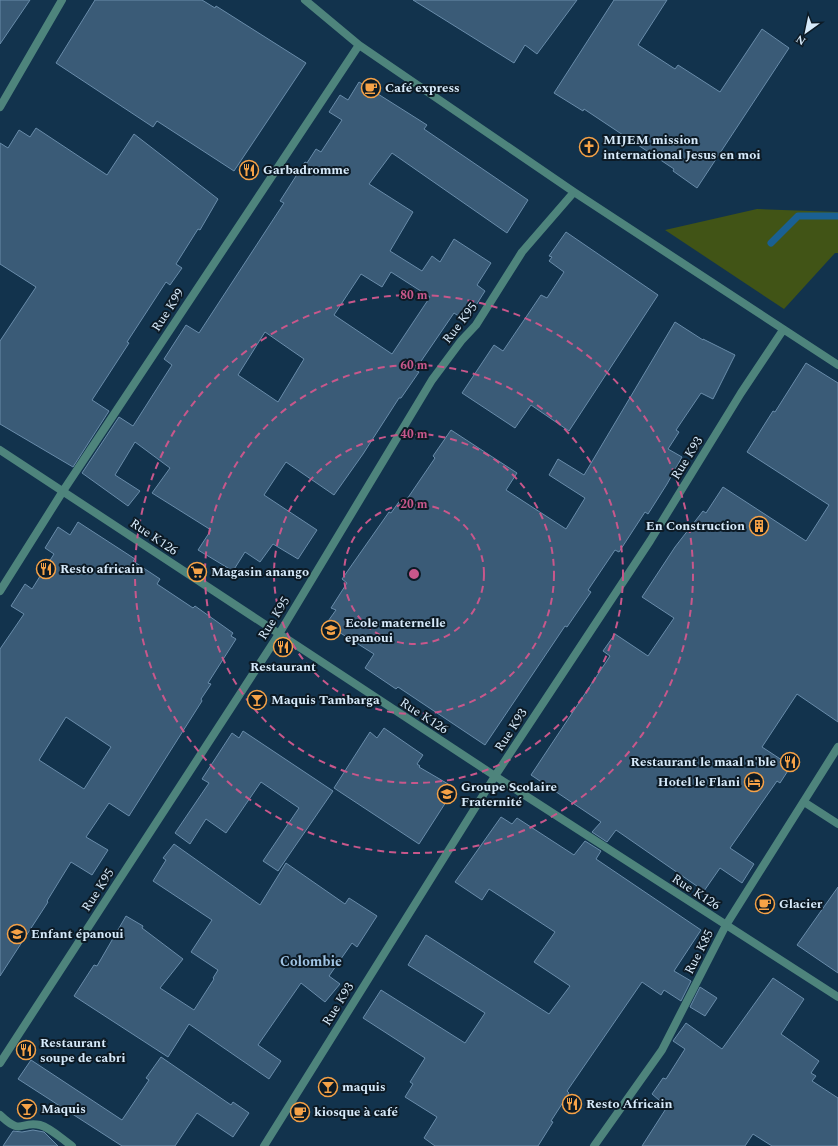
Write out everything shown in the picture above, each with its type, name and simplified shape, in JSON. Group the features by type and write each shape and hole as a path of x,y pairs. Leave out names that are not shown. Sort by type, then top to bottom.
{"street":[{"path":"0,107 62,0"},
{"path":"305,0 359,45 574,192 838,365"},
{"name":"Rue K99","path":"0,590 63,490 359,45"},
{"name":"Rue K95","path":"0,1063 279,634 432,380 461,341 476,325 522,252 574,192"},
{"name":"Rue K93","path":"264,1146 495,776 650,541 741,393 783,330"},
{"name":"Rue K126","path":"0,450 63,490 495,776 838,997"},
{"name":"Rue K85","path":"594,1146 662,1050 726,925 838,748"},
{"path":"804,802 838,824"},
{"path":"0,1115 7,1122 19,1128 32,1125 41,1126 72,1146"}],"green space":[{"path":"757,209 838,212 838,253 835,253 784,309 665,230"}],"building":[{"path":"0,0 30,0 0,44"},
{"path":"95,0 202,0 215,8 216,6 306,63 234,171 157,121 153,127 56,63"},
{"path":"413,0 577,0 537,54 525,45 514,63"},
{"path":"614,0 667,0 638,45 675,69 678,65 720,92 762,29 789,48 697,188 673,171 674,169 584,109 583,111 554,93"},
{"path":"359,82 427,125 424,129 528,200 507,233 392,153 369,184 413,212 390,251 422,271 432,256 440,262 454,239 491,263 477,285 485,291 466,321 454,313 415,370 419,372 401,398 399,398 363,454 334,495 286,462 264,495 317,530 298,559 273,544 260,562 245,552 233,571 198,550 211,530 152,493 170,468 135,442 115,475 140,491 128,506 82,473 119,417 133,426 172,365 164,359 186,325 199,333 284,203 280,201 305,162 307,163 316,149 321,152 342,120 329,112 340,95 348,100","holes":["391,272 430,297 392,354 334,315 361,274 382,287","265,332 304,359 278,402 238,375"]},
{"path":"36,128 107,175 134,134 218,199 200,230 198,229 176,264 182,268 170,285 166,282 92,400 109,411 73,467 0,424 0,341 36,287 0,264 0,143 8,148 19,130 30,137"},
{"path":"566,232 658,295 569,431 531,405 515,428 462,393 494,345 503,351 541,295 547,298 564,272 549,261 552,257 549,256"},
{"path":"675,322 703,340 735,355 713,399 701,393 676,430 679,432 668,449 682,457 648,514 645,512 619,552 615,550 588,590 591,592 567,627 565,626 485,745 398,687 396,689 365,668 374,654 326,624 336,610 331,608 347,583 342,579 389,512 391,513 401,499 405,502 435,458 433,456 451,430 517,473 506,490 566,529 585,498 549,475 558,459 584,475"},
{"path":"806,363 838,383 838,722 797,694 762,747 791,766 780,783 777,781 730,848 754,864 742,883 720,868 704,891 616,830 607,842 592,832 601,822 531,775 610,656 603,651 615,634 648,656 674,618 642,597 675,547 703,511 706,513 723,487 806,541 829,505 747,452 773,411 775,412"},
{"path":"78,522 135,559 133,561 160,579 157,584 193,608 195,606 233,633 231,636 236,639 208,683 211,684 201,699 202,701 129,816 109,803 86,837 108,850 92,875 71,862 47,901 48,902 0,976 0,649 24,614 11,606 25,584 32,589 54,554 45,548 58,527 70,535","holes":["66,717 111,747 84,789 39,760"]},
{"path":"384,728 423,755 417,764 420,766 419,767 455,788 419,844 334,788 370,732 377,738"},
{"path":"243,731 333,791 278,871 263,861 299,808 261,782 226,833 206,819 190,844 175,833 209,783 202,779 232,733 239,738"},
{"path":"501,817 512,824 517,818 574,855 585,841 601,851 596,859 701,930 674,971 691,981 681,1001 664,990 661,995 642,982 567,1091 569,1093 551,1121 553,1122 538,1146 435,1146 424,1138 437,1117 405,1097 413,1084 410,1082 425,1058 363,1018 381,990 465,1043 485,1013 408,965 426,935 549,1014 570,986 534,962 555,932 489,889 482,900 455,882"},
{"path":"174,844 260,905 286,863 345,904 349,898 377,916 357,947 352,943 329,976 340,984 325,1002 301,983 258,1045 281,1061 269,1079 189,1024 168,1057 74,996 94,965 97,966 126,916 143,926 142,928 183,959 160,988 194,1010 214,979 213,978 218,970 191,952 212,920 153,881 166,860 163,858"},
{"path":"838,887 838,973 797,945"},
{"path":"773,978 804,999 781,1034 819,1061 811,1073 816,1076 812,1081 838,1098 838,1146 772,1146 753,1134 745,1146 642,1146 667,1107 652,1094 663,1078 666,1079 685,1049 673,1041 686,1023 722,1049"},
{"path":"700,987 717,998 705,1016 690,1007"},
{"path":"161,1057 231,1105 233,1102 249,1113 233,1137 197,1113 175,1146 122,1146 18,1079 31,1060 122,1120 149,1080 146,1078"},
{"path":"33,1130 44,1132 58,1146 3,1146 13,1131 22,1132"}],"waterway":[{"path":"771,243 798,216 838,216"}],"place":[{"name":"Café express","path":"371,88"},
{"name":"MIJEM mission international Jesus en moi","path":"589,147"},
{"name":"Garbadromme","path":"249,170"},
{"name":"En Construction","path":"759,526"},
{"name":"Resto africain","path":"46,569"},
{"name":"Magasin anango","path":"197,572"},
{"name":"Ecole maternelle epanoui","path":"331,630"},
{"name":"Restaurant","path":"283,647"},
{"name":"Maquis Tambarga","path":"257,700"},
{"name":"Restaurant le maal n'ble","path":"790,762"},
{"name":"Hotel le Flani","path":"754,782"},
{"name":"Groupe Scolaire Fraternité","path":"447,794"},
{"name":"Glacier","path":"765,904"},
{"name":"Enfant épanoui","path":"17,934"},
{"name":"Restaurant soupe de cabri","path":"26,1050"},
{"name":"maquis","path":"328,1087"},
{"name":"Resto Africain","path":"572,1104"},
{"name":"Maquis","path":"27,1109"},
{"name":"kiosque à café","path":"300,1112"}],"district":[{"name":"Colombie","path":"311,961"}]}
